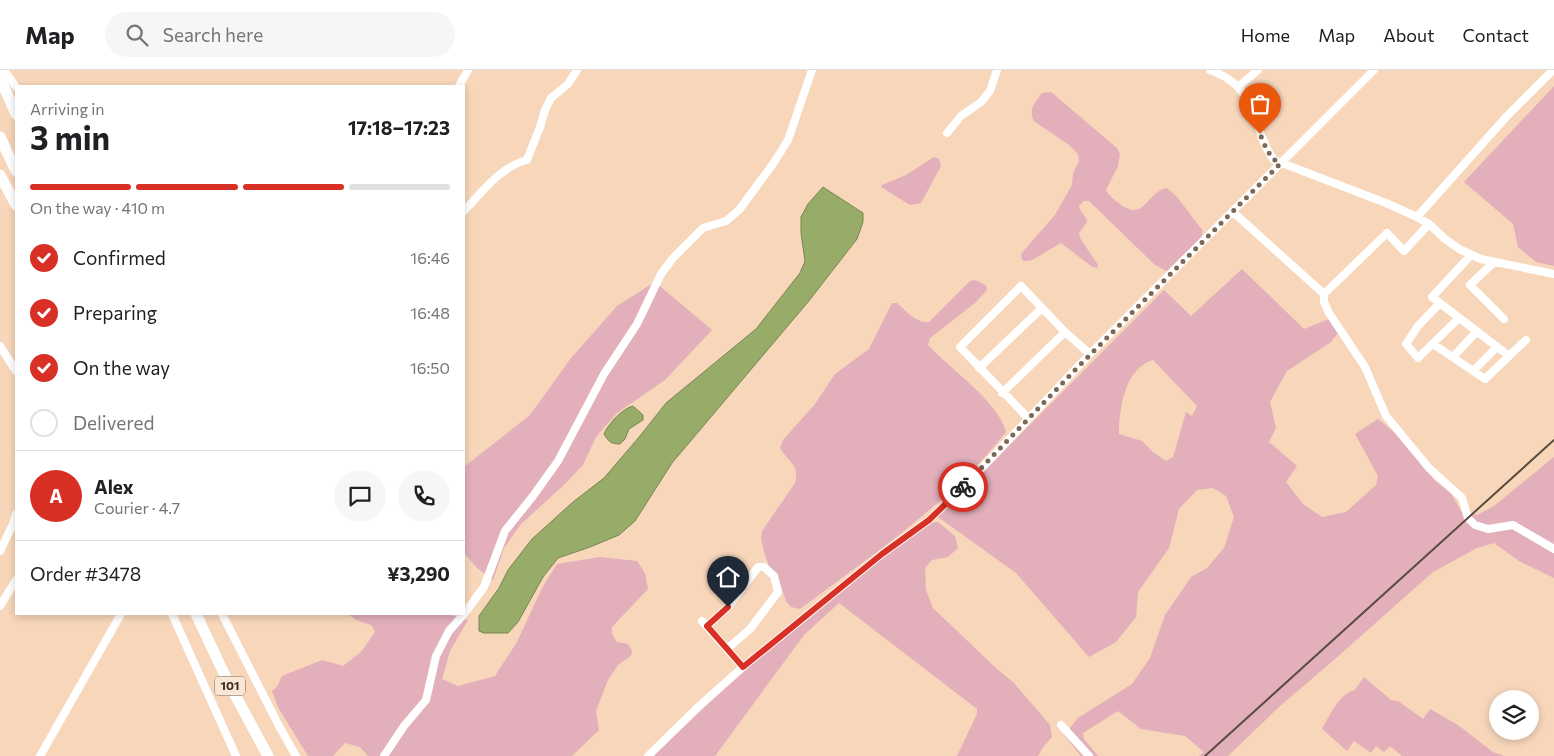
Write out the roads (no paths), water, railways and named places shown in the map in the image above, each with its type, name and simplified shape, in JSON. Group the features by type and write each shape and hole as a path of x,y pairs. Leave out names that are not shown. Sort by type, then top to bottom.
{"highway":[{"path":"0,78 15,112"},
{"path":"0,137 15,169"},
{"path":"0,174 15,203"},
{"name":"101","path":"196,615 228,682 268,756"}],"street":[{"path":"4,70 15,86"},
{"path":"460,85 468,70"},
{"path":"465,210 497,176 516,163 527,160 551,98 568,84 577,70"},
{"path":"465,613 484,587 505,530 558,461 604,374 637,324 661,274 673,258 703,228 726,221 739,210 773,164 788,140 812,70"},
{"path":"947,133 961,116 981,102 990,91 998,70"},
{"path":"1210,70 1230,80 1238,87 1251,109 1268,152 1280,164 1386,203 1416,217 1429,224 1445,239 1471,255 1494,262 1554,274"},
{"path":"1238,87 1258,70"},
{"path":"648,756 698,707 743,667 882,554 929,520 1090,354 1374,70"},
{"path":"1416,217 1507,116 1553,70"},
{"path":"1233,212 1324,294"},
{"path":"1429,224 1404,251 1387,233 1324,294 1324,302 1329,313 1366,367 1386,416 1429,468 1462,498 1468,518 1475,525 1488,529 1513,525 1554,549"},
{"path":"1471,255 1432,297 1509,356"},
{"path":"1494,262 1470,284 1504,319"},
{"path":"1028,418 960,347 1021,286 1090,354"},
{"path":"1440,303 1418,326 1406,344 1418,358 1459,318"},
{"path":"979,368 1042,308"},
{"path":"1453,357 1477,331"},
{"path":"1002,393 1066,332"},
{"path":"1433,344 1485,379 1526,340"},
{"path":"0,346 15,370"},
{"path":"1473,371 1497,347"},
{"path":"0,551 15,517"},
{"path":"727,649 750,629 778,592 774,576 764,567 758,567 728,607 705,623 727,649 743,667"},
{"path":"0,606 15,582"},
{"path":"40,756 120,615"},
{"path":"172,615 236,756"},
{"path":"223,615 296,756"},
{"path":"384,756 404,726 426,700 436,656 450,630 463,615"},
{"path":"1061,725 1089,756"}],"railway":[{"path":"1205,756 1554,440"}]}
